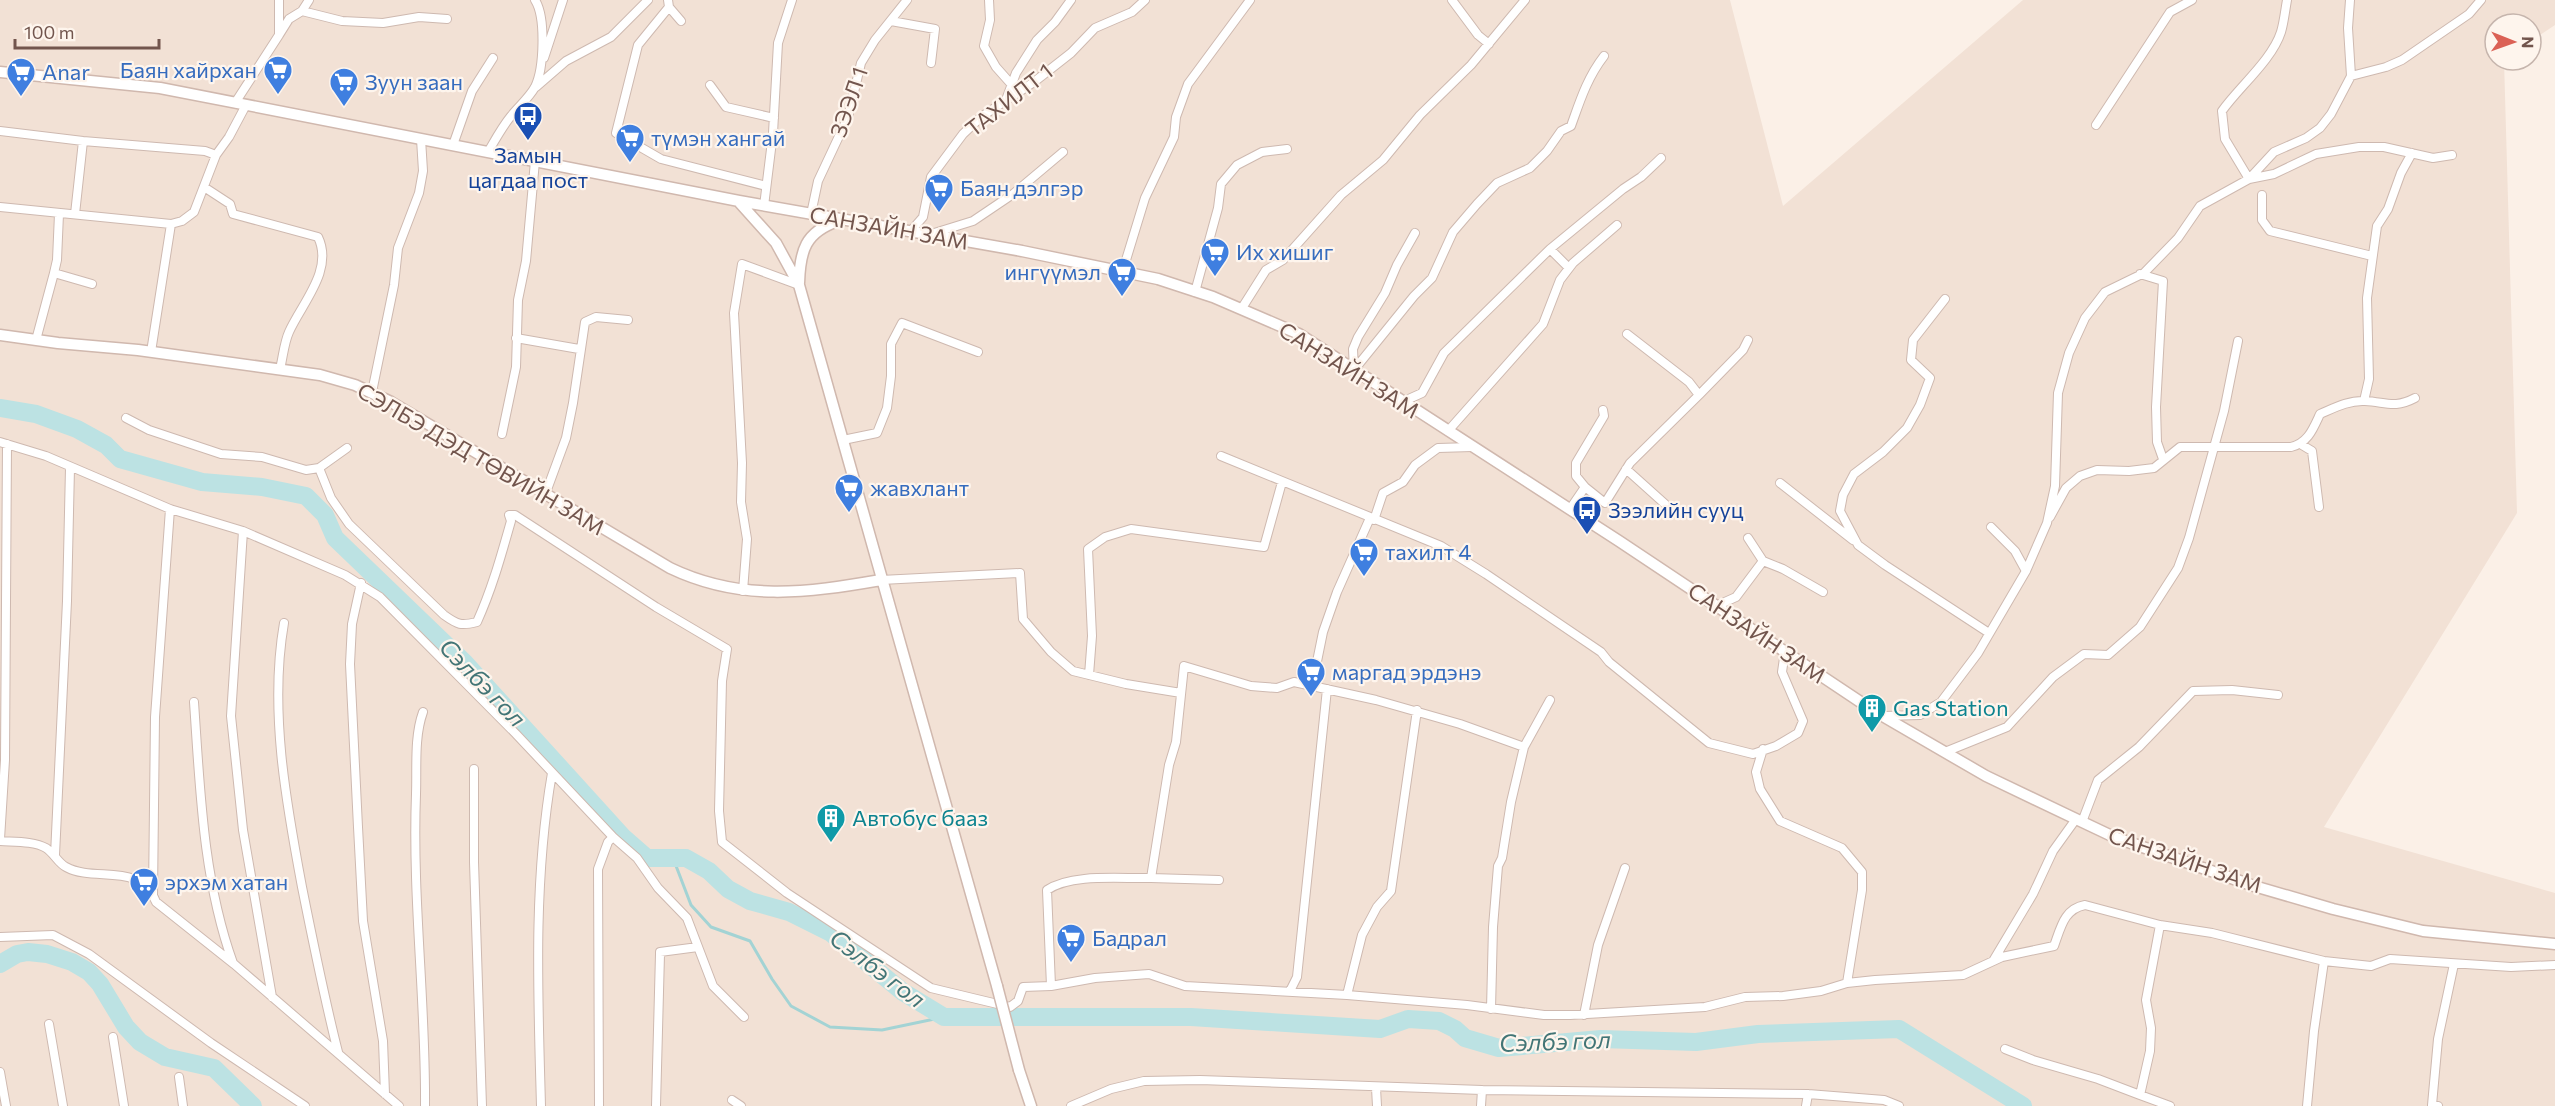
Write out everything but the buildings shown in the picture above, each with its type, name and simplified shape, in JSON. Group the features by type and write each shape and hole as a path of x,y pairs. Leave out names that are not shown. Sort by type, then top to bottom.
{"main road":[{"name":"САНЗАЙН ЗАМ","path":"0,72 160,88 764,206 1158,279 1242,308 1299,334 1570,509 1882,716 1986,776 2114,837 2222,875 2333,909 2423,931 2555,944"},
{"path":"739,201 776,243 799,285 1031,1106"},
{"path":"799,285 799,267 807,243 825,225 841,220"},
{"name":"СЭЛБЭ ДЭД ТӨВИЙН ЗАМ","path":"0,334 280,369 338,380 372,392 677,572 705,583 743,591 804,591 881,580"}],"street":[{"path":"279,0 279,35"},
{"path":"0,207 171,224 194,212 216,155 230,137 241,104 279,35 290,19 302,11 309,0"},
{"path":"535,88 540,70 542,32 541,10 536,0"},
{"path":"535,88 563,0"},
{"path":"488,152 509,117 535,88 566,61 611,37 648,0"},
{"path":"764,206 774,118 778,43 792,0"},
{"name":"ЗЭЭЛ 1","path":"811,214 818,181 848,117 861,63 875,40 907,0"},
{"path":"989,0 990,20 984,46 996,68 1012,85"},
{"path":"1006,100 1037,40 1055,22 1071,0"},
{"name":"ТАХИЛТ 1","path":"910,232 923,218 931,177 963,134 981,117 1034,82 1071,52 1095,28 1132,12 1145,0"},
{"path":"1118,271 1126,260 1150,187 1174,137 1176,117 1188,84 1250,0"},
{"path":"1452,0 1478,35 1489,44"},
{"path":"1242,308 1266,270 1282,260 1341,195 1383,160 1431,102 1449,88 1525,0"},
{"path":"2096,125 2170,12 2192,0"},
{"path":"2249,179 2225,139 2222,111 2237,90 2263,64 2280,34 2287,0"},
{"path":"2249,179 2274,152 2306,138 2320,128 2331,114 2351,76 2348,28 2350,0"},
{"path":"2351,76 2386,67 2402,60 2469,14 2481,0"},
{"path":"681,21 669,4 638,45 616,133 661,159 766,186"},
{"path":"302,11 352,21 383,23 419,17 447,19"},
{"path":"891,21 935,29 931,63"},
{"path":"1354,370 1414,296 1432,278 1453,232 1477,204 1497,183 1530,168 1547,152 1561,131 1571,126 1588,80 1604,56"},
{"path":"453,145 472,91 493,58"},
{"path":"711,85 726,107 774,118"},
{"path":"0,131 83,141 205,151 216,155"},
{"path":"372,392 394,285 398,248 419,193 423,171 421,139"},
{"path":"75,214 83,141"},
{"path":"2047,523 2055,486 2058,393 2069,353 2085,318 2105,292 2140,274 2178,238 2200,206 2249,179 2274,174 2316,154 2348,149 2384,147 2433,158 2452,155"},
{"path":"1195,292 1218,208 1221,184 1238,165 1262,152 1287,149"},
{"path":"927,235 973,221 1013,194 1063,152"},
{"path":"2364,401 2369,380 2367,298 2378,221 2388,209 2401,173 2412,153"},
{"path":"1402,402 1422,393 1444,353 1550,249 1641,177 1661,158"},
{"path":"502,434 516,367 518,300 526,261 535,161"},
{"path":"204,187 230,204 233,214 318,237 324,249 314,289 288,333 280,369"},
{"path":"2262,195 2262,220 2270,231 2372,256"},
{"path":"36,340 57,260 59,214"},
{"path":"152,352 171,224"},
{"path":"1448,431 1544,324 1557,286 1569,268 1617,225"},
{"path":"1354,370 1353,349 1358,337 1385,293 1415,233"},
{"path":"1550,249 1569,268"},
{"path":"743,591 747,539 741,502 742,463 734,313 742,264 799,285"},
{"path":"54,273 92,284"},
{"path":"2140,274 2163,281 2156,407 2157,442 2163,459"},
{"path":"1858,544 1840,511 1843,495 1854,474 1883,452 1899,436 1920,405 1930,378 1911,360 1913,340 1945,299"},
{"path":"545,495 566,438 585,322 596,316 628,320"},
{"path":"843,440 877,433 887,408 891,376 891,344 902,323 978,352"},
{"path":"1627,334 1689,382 1700,395"},
{"path":"516,338 579,349"},
{"path":"1603,410 1604,416 1576,463 1576,476 1585,487 1605,503 1626,470 1743,350 1748,340"},
{"path":"1946,752 2007,727 2053,677 2084,654 2108,655 2140,627 2178,568 2189,538 2212,446 2224,411 2238,340"},
{"path":"2302,445 2320,414 2341,404 2364,401 2384,405 2403,404 2415,398"},
{"path":"126,418 149,430 221,454 262,457 306,470 319,468 347,448"},
{"path":"153,895 130,876 85,873 64,867 55,855 44,847 0,840 4,760 3,443 46,456 170,509 243,531 361,583 380,597 415,630 613,837 637,858 658,888 687,918 713,986 744,1017"},
{"path":"1882,716 1920,715 1941,702 1978,653 2026,571 2047,523 2066,488 2080,476 2097,470 2128,471 2154,468 2180,447 2291,447 2302,445 2312,451 2319,507"},
{"path":"1312,686 1323,632 1337,592 1383,493 1402,482 1415,465 1438,448 1472,447"},
{"path":"1221,456 1441,546 1601,652 1609,662 1709,742 1753,754 1776,746 1798,733 1803,721 1782,672 1785,651"},
{"path":"55,855 68,601 70,468"},
{"path":"319,468 331,498 349,524 444,615 460,625 467,626 477,622 496,578 498,562 511,521 508,515 515,514 656,606 727,649 722,681 719,811 722,842 787,893 931,988 1010,1007 1017,1001 1023,987 1051,986 1095,978 1149,974 1185,986 1258,992 1290,991 1347,995 1544,1015 1584,1015 1705,1007 1745,997 1783,996 1821,991 1847,983 1920,976 1963,975 1993,961 2054,946 2065,916 2074,907 2085,905 2160,925 2212,933 2324,961 2371,966 2390,959 2511,967 2555,966"},
{"path":"1626,470 1665,504"},
{"path":"1089,675 1092,636 1088,549 1105,537 1131,529 1264,547 1282,482"},
{"path":"1780,483 1885,565 1989,633"},
{"path":"1570,509 1585,487"},
{"path":"170,509 155,717 153,895 156,902 234,964 399,1106"},
{"path":"1991,527 2015,551 2026,571"},
{"path":"243,531 231,716 243,830 272,997"},
{"path":"1748,538 1764,561 1823,592"},
{"path":"1716,606 1736,597 1764,561"},
{"path":"881,580 1020,573 1023,618 1051,652 1072,671 1181,693"},
{"path":"361,583 352,624 350,664 357,827 363,921 383,1041 385,1094"},
{"path":"284,623 279,650 278,705 292,837 323,994 338,1054"},
{"path":"1151,878 1169,765 1176,742 1184,666 1251,686 1277,688 1294,682 1417,710 1524,747"},
{"path":"1290,991 1297,977 1327,689"},
{"path":"1993,961 2033,894 2053,851 2079,820 2098,780 2139,747 2193,691 2232,690 2278,695"},
{"path":"1491,1008 1493,927 1498,866 1502,858 1511,802 1524,747 1550,700"},
{"path":"194,702 206,846 221,928 234,964"},
{"path":"1347,995 1362,935 1377,907 1391,891 1417,710"},
{"path":"423,712 418,726 415,811 425,1046 425,1106"},
{"path":"1763,749 1756,772 1760,789 1780,821 1842,848 1862,872 1862,890 1847,983"},
{"path":"474,769 474,862 482,1106"},
{"path":"541,1106 538,921 543,843 552,773"},
{"path":"599,1106 598,869 608,842 613,837"},
{"path":"1584,1015 1598,945 1625,868"},
{"path":"1051,986 1047,890 1055,884 1089,879 1219,880"},
{"path":"2140,1095 2150,1052 2151,1028 2146,1000 2160,925"},
{"path":"0,937 53,934 89,954 211,1043 305,1106"},
{"path":"656,1106 660,952 698,947"},
{"path":"2307,1106 2324,961"},
{"path":"2438,1106 2432,1105 2438,1039 2454,964"},
{"path":"49,1024 63,1106"},
{"path":"113,1037 124,1106"},
{"path":"2005,1049 2033,1060 2098,1079 2170,1106"},
{"path":"0,1072 6,1106"},
{"path":"178,1077 183,1106"},
{"path":"1071,1106 1112,1089 1144,1081 1200,1080 1376,1088 1808,1094 1884,1101 1899,1106"},
{"path":"1376,1088 1377,1106"},
{"path":"1481,1106 1482,1090"},
{"path":"1806,1106 1808,1094"},
{"path":"732,1100 741,1106"}],"shaded area":[{"path":"0,0 1730,0 1783,206 2023,0 2555,0 2555,25 2543,33 2543,12 2483,12 2483,72 2504,72 2517,513 2324,827 2555,893 2555,1106 0,1106"}],"waterway":[{"name":"Сэлбэ гол","path":"0,408 36,414 77,429 106,445 120,459 202,482 262,487 306,496 325,515 335,538 465,663 623,837 647,858 686,858 709,871 728,889 750,901 789,912 831,933 903,992 944,1017 1191,1017 1380,1029 1408,1019 1439,1021 1455,1029 1465,1038 1499,1048 1601,1039 1696,1042 1758,1034 1899,1029 2023,1106"},
{"path":"673,858 691,905 711,927 750,941 791,1006 830,1027 882,1030 944,1017"},
{"path":"0,964 17,954 28,952 47,954 72,962 89,972 100,984 126,1027 140,1042 165,1057 214,1068 253,1106"}],"place":[{"name":"Баян хайрхан","path":"278,96"},
{"name":"Anar","path":"21,98"},
{"name":"Зуун заан","path":"344,108"},
{"name":"Замын цагдаа пост","path":"528,142"},
{"name":"түмэн хангай","path":"630,164"},
{"name":"Баян дэлгэр","path":"939,214"},
{"name":"Их хишиг","path":"1215,278"},
{"name":"ингүүмэл","path":"1122,298"},
{"name":"жавхлант","path":"849,514"},
{"name":"Зээлийн сууц","path":"1587,536"},
{"name":"тахилт 4","path":"1364,578"},
{"name":"маргад эрдэнэ","path":"1311,698"},
{"name":"Gas Station","path":"1872,734"},
{"name":"Автобус бааз","path":"831,844"},
{"name":"эрхэм хатан","path":"144,908"},
{"name":"Бадрал","path":"1071,964"}]}
